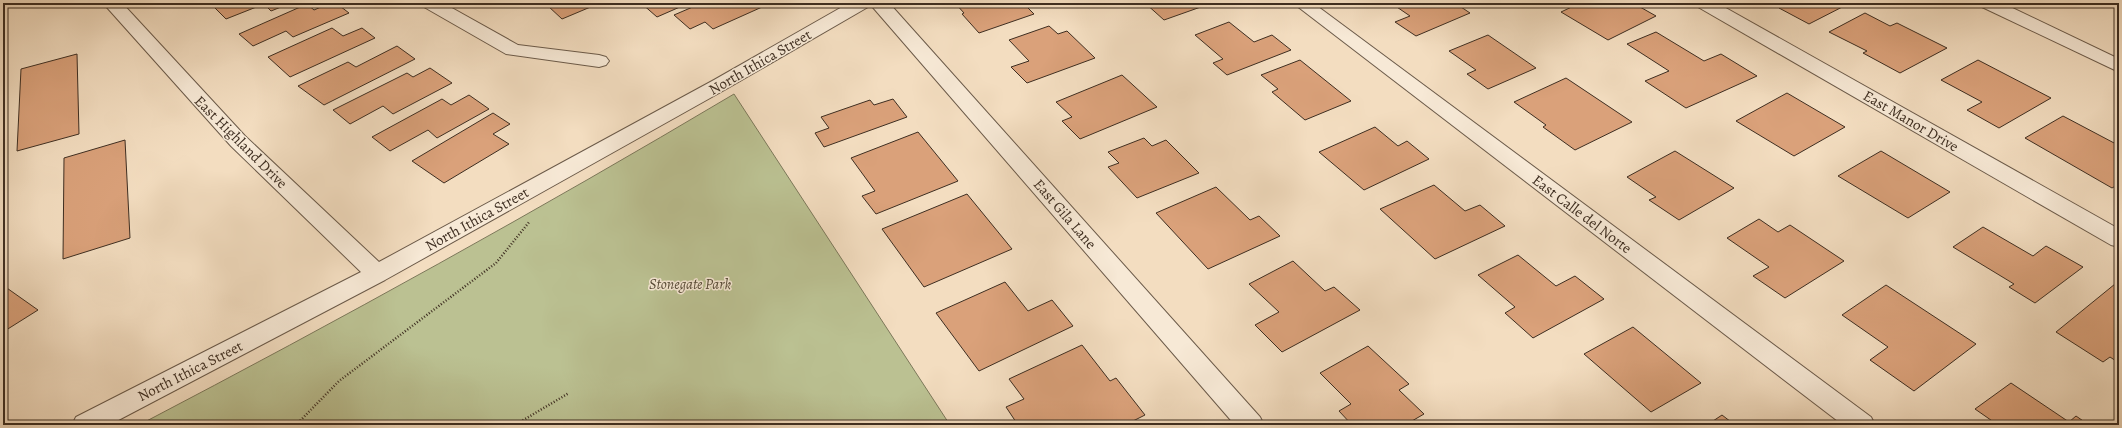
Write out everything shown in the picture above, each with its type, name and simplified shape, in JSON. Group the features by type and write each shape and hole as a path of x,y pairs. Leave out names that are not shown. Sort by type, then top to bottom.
{"street":[{"name":"East Highland Drive","path":"112,3 238,141 377,274"},
{"path":"430,3 513,50 599,61"},
{"name":"North Ithica Street","path":"85,425 377,274 721,84 862,3"},
{"name":"East Gila Lane","path":"879,3 1250,425"},
{"name":"East Calle del Norte","path":"1302,3 1862,425"},
{"name":"East Manor Drive","path":"1704,3 2119,239"},
{"path":"1988,3 2119,66"}],"path":[{"path":"296,425 339,381 496,264 526,228 533,216 515,198"},
{"path":"515,425 569,393"}],"green space":[{"name":"Stonegate Park","path":"734,94 950,425 139,425 439,264"}],"building":[{"path":"225,3 291,3 271,11 264,4 226,19 214,7"},
{"path":"330,3 336,3 349,13 293,37 286,31 253,46 239,34 307,4 314,10"},
{"path":"556,3 600,3 562,19 548,6"},
{"path":"641,3 689,3 657,17"},
{"path":"702,3 771,3 713,29 705,22 690,29 674,15"},
{"path":"955,3 1023,3 1034,14 979,33 962,14 964,13"},
{"path":"1145,3 1212,3 1164,20"},
{"path":"1391,3 1455,3 1470,13 1416,36 1395,22 1410,16"},
{"path":"1580,3 1633,3 1656,16 1608,40 1561,12"},
{"path":"1789,3 1850,3 1809,24 1779,8"},
{"path":"1865,13 1890,26 1897,23 1947,48 1900,73 1863,53 1867,51 1829,32"},
{"path":"1229,22 1254,42 1272,35 1291,50 1227,75 1213,63 1223,59 1195,35"},
{"path":"1049,26 1058,34 1067,31 1095,58 1027,83 1011,67 1029,61 1009,40"},
{"path":"332,28 343,36 362,28 375,38 290,77 268,57"},
{"path":"1656,32 1704,61 1721,54 1757,76 1686,108 1645,81 1669,71 1627,44"},
{"path":"1488,35 1536,68 1488,89 1467,74 1476,70 1449,51"},
{"path":"397,46 415,59 324,105 298,86 348,62 356,67"},
{"path":"77,54 79,134 17,151 21,69"},
{"path":"1300,60 1351,101 1305,120 1272,92 1278,89 1261,75"},
{"path":"1978,60 2051,98 1999,128 1967,110 1982,102 1941,80"},
{"path":"430,68 452,83 393,114 383,106 350,124 333,110 407,73 413,77"},
{"path":"1122,75 1157,107 1080,139 1062,121 1072,117 1056,102"},
{"path":"1566,78 1632,122 1575,150 1543,127 1546,125 1514,102"},
{"path":"1787,93 1845,127 1794,156 1736,121"},
{"path":"469,95 489,109 437,138 428,130 390,151 372,137 442,99 451,105"},
{"path":"893,99 907,117 824,147 815,133 829,128 821,117 870,100 874,105"},
{"path":"493,113 510,124 493,134 509,144 444,183 412,161"},
{"path":"2063,116 2116,144 2119,142 2119,184 2112,188 2025,138"},
{"path":"1375,127 1398,146 1407,141 1429,159 1364,190 1319,152"},
{"path":"918,132 958,181 876,214 862,196 875,191 851,158"},
{"path":"1144,138 1152,146 1166,140 1199,173 1137,198 1108,167 1119,163 1108,152"},
{"path":"125,140 130,238 63,259 64,158"},
{"path":"1675,151 1734,188 1679,220 1649,200 1656,197 1627,177"},
{"path":"1881,151 1950,192 1908,218 1838,176"},
{"path":"1434,185 1465,211 1480,205 1505,226 1435,259 1380,209"},
{"path":"1216,187 1250,220 1259,216 1280,236 1208,269 1156,213"},
{"path":"967,194 1012,249 924,287 882,229"},
{"path":"1759,219 1778,232 1790,225 1844,261 1785,298 1753,276 1769,267 1727,238"},
{"path":"1983,227 2033,256 2046,246 2083,267 2035,303 2009,287 2014,284 1953,247"},
{"path":"1518,255 1556,286 1575,276 1604,299 1533,338 1505,313 1515,307 1478,275"},
{"path":"1293,261 1325,291 1334,287 1360,310 1282,352 1255,325 1279,312 1249,284"},
{"path":"1005,282 1028,311 1052,300 1073,326 979,371 936,313"},
{"path":"2115,284 2119,287 2119,363 2110,357 2103,362 2056,332"},
{"path":"1886,285 1976,344 1914,391 1870,360 1888,347 1842,315"},
{"path":"4,286 38,310 3,332 3,287"},
{"path":"1633,327 1701,383 1651,412 1584,354"},
{"path":"1082,345 1110,381 1116,378 1145,415 1125,425 1018,425 1006,407 1024,399 1009,379"},
{"path":"1368,346 1409,384 1399,390 1424,414 1405,425 1352,425 1339,411 1351,404 1320,373"},
{"path":"2011,383 2069,422 2076,416 2089,425 1998,425 1975,409"},
{"path":"1722,415 1735,425 1707,425"}]}
